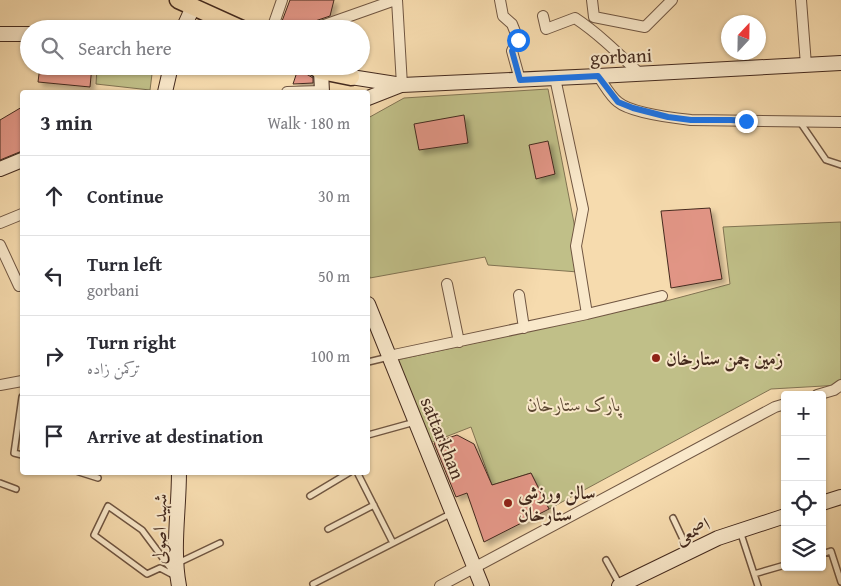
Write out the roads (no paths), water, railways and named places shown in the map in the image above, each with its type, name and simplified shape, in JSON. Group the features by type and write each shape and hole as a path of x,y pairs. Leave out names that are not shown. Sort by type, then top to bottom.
{"main road":[{"path":"184,20 185,4 221,20"},
{"path":"0,34 20,34"},
{"name":"gorbani","path":"402,85 841,63"},
{"path":"165,90 169,75"},
{"path":"318,75 322,90"},
{"path":"342,75 402,85"},
{"path":"370,97 402,85"},
{"path":"0,169 20,161"},
{"name":"sattarkhan","path":"370,309 482,586"},
{"name":"شهید اصولی","path":"177,576 175,542 179,475"},
{"path":"826,502 841,497"},
{"name":"اصمعی","path":"620,586 718,538 781,517"}],"street":[{"path":"275,20 282,0"},
{"path":"339,20 396,0 402,85"},
{"path":"500,0 504,16 512,24 518,40 512,51 520,80"},
{"path":"592,0 594,17 645,27 672,0"},
{"path":"801,0 806,65"},
{"path":"543,16 546,29 575,18 590,28 640,74"},
{"path":"598,76 618,102 668,117 691,120 841,122"},
{"path":"555,78 583,209 576,246 587,314"},
{"path":"0,223 20,215"},
{"path":"0,245 19,286"},
{"path":"447,284 459,342"},
{"path":"518,295 524,328"},
{"path":"389,356 524,328 662,296"},
{"path":"0,385 20,381"},
{"path":"826,392 841,385"},
{"path":"440,586 774,407 781,405"}],"lane":[{"path":"590,28 594,17"},
{"path":"799,120 826,160 841,165"},
{"path":"370,361 389,356"},
{"path":"20,411 14,452 20,454"},
{"path":"370,434 416,422"},
{"path":"88,475 98,478"},
{"path":"310,496 345,475"},
{"path":"359,475 393,543"},
{"path":"0,483 16,489"},
{"path":"328,529 374,504"},
{"path":"108,506 142,530 177,576 160,568 147,574 94,535 108,506"},
{"path":"313,584 452,512"},
{"path":"673,518 689,552"},
{"path":"740,531 758,586"},
{"path":"177,576 220,543"},
{"path":"826,553 831,551 841,582"},
{"path":"606,560 620,586"},
{"path":"754,574 781,566"}],"place":[{"name":"زمین چمن ستارخان","path":"656,358"},
{"name":"سالن ورزشی ستارخان","path":"508,503"}],"park label":[{"name":"پارک ستارخان","path":"574,404"}]}
